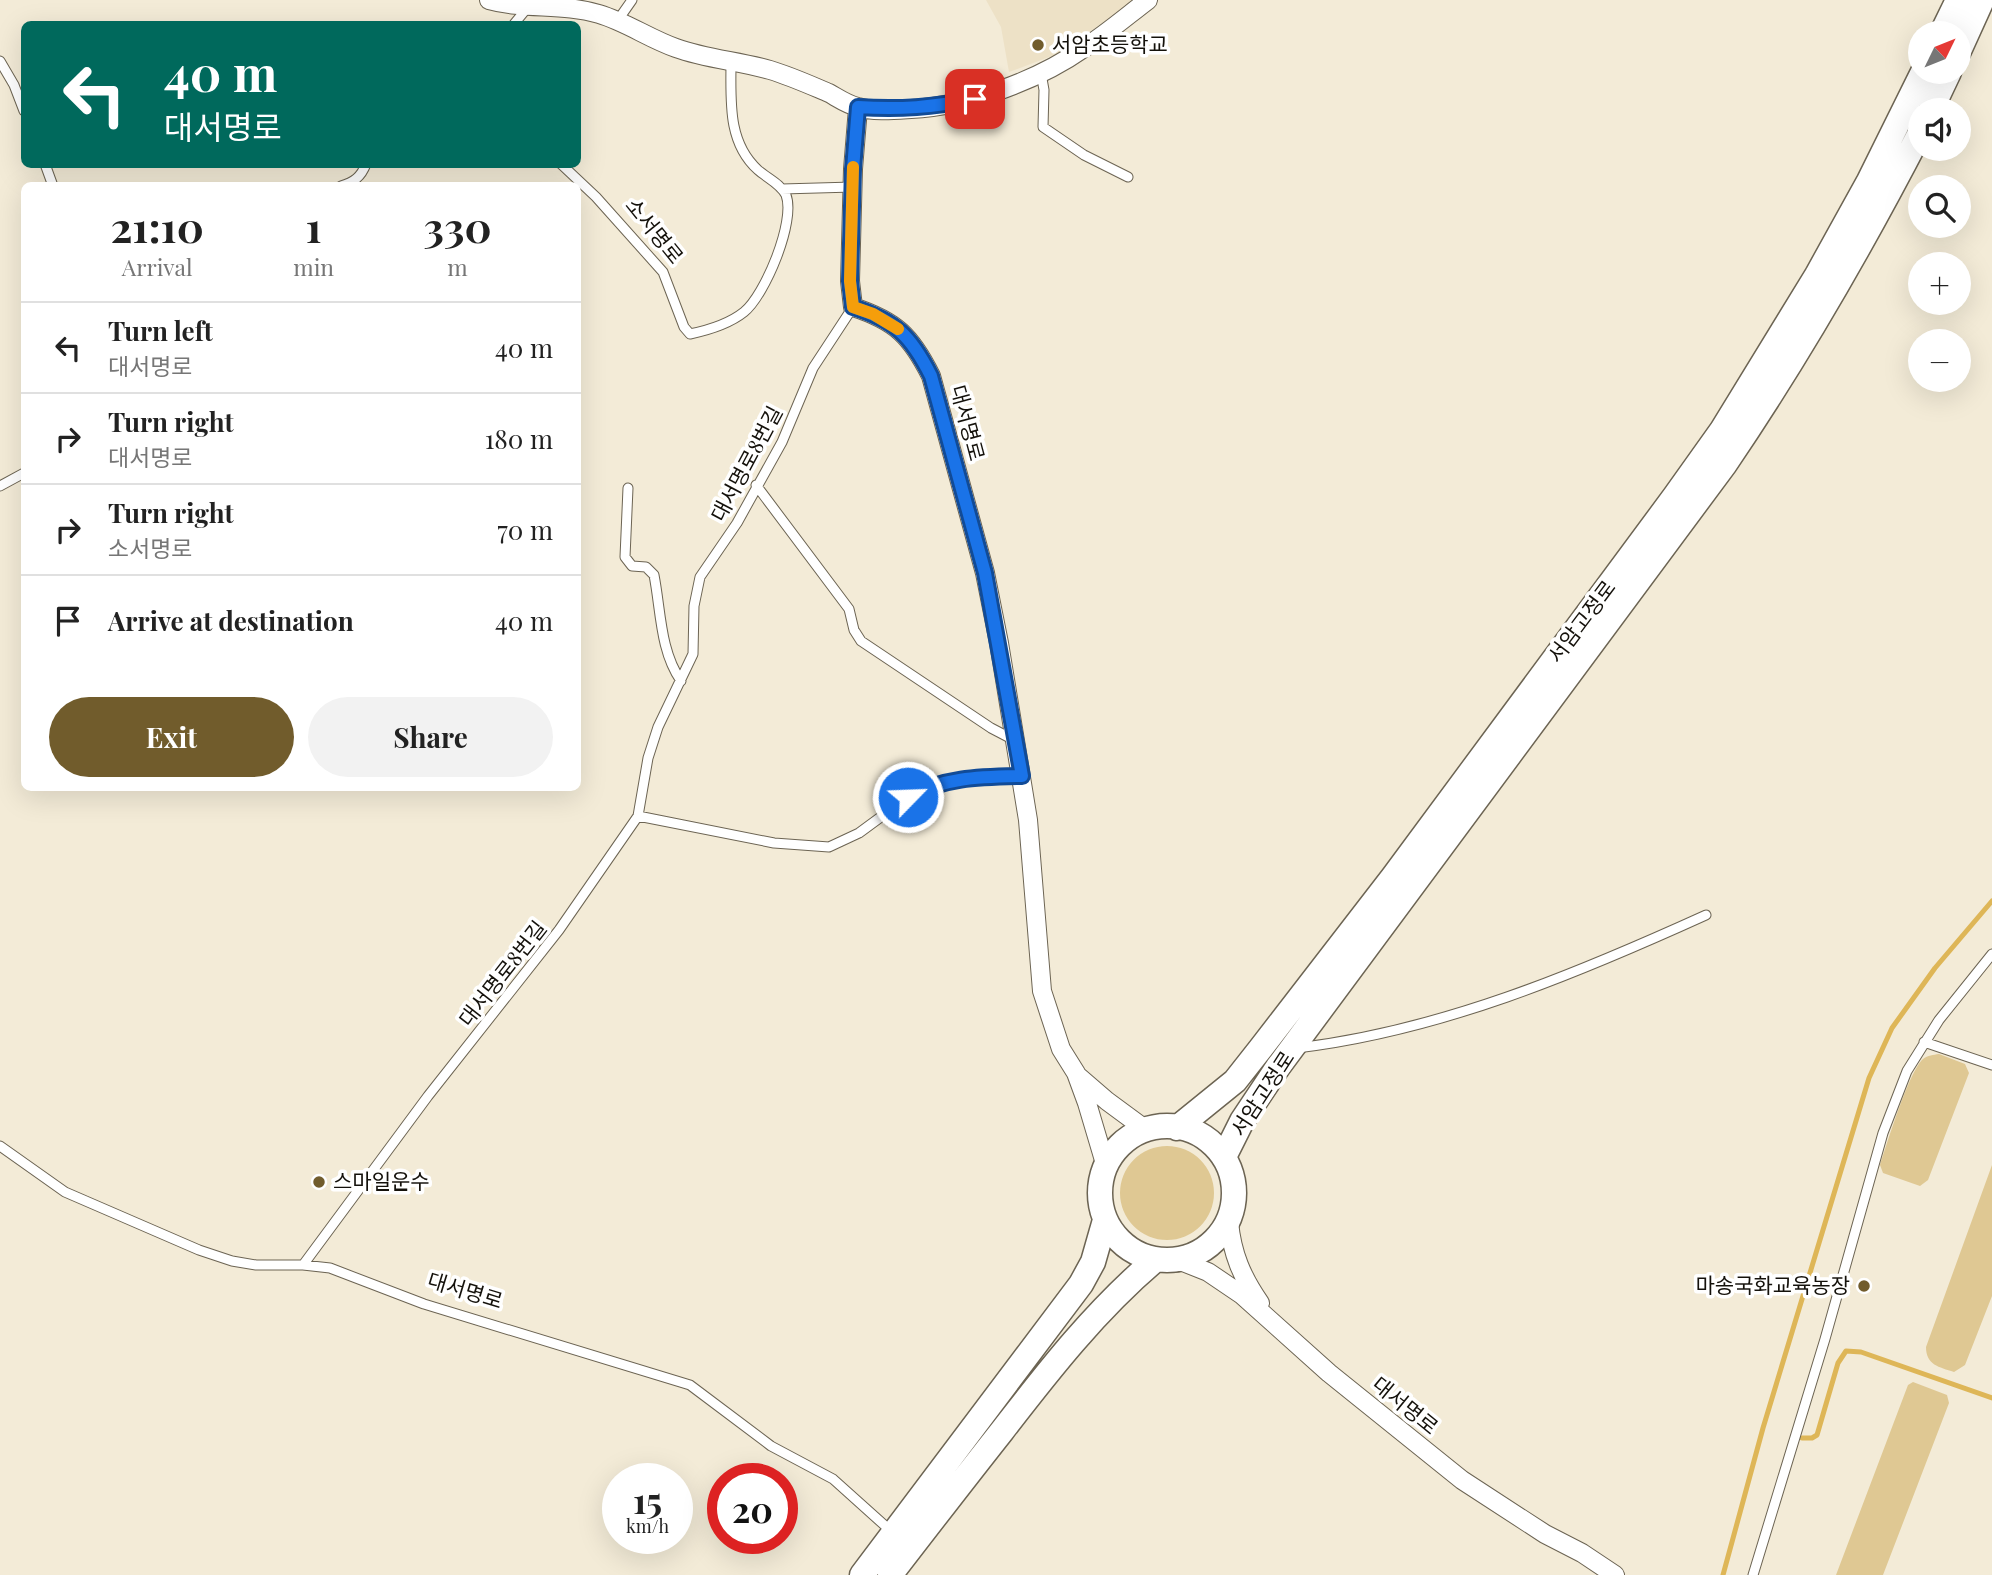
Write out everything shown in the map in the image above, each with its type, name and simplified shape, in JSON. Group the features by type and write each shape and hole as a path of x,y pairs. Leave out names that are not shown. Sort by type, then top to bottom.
{"main road":[{"path":"1948,21 1958,0"},
{"path":"1971,24 1982,0"},
{"name":"서암고정로","path":"1177,1128 1235,1081 1261,1048 1401,866 1691,474 1722,430 1817,275 1869,181 1917,84"},
{"name":"서암고정로","path":"1224,1157 1257,1097 1732,453 1769,399 1819,316 1908,155"},
{"path":"890,1575 1043,1377 1123,1287 1166,1260 1198,1254 1216,1240 1229,1222 1234,1200 1233,1178 1224,1157 1209,1141 1189,1130 1168,1126 1146,1129 1126,1140 1111,1156 1102,1177 1100,1199 1105,1220 1117,1239 1135,1252 1166,1260"},
{"path":"862,1575 1081,1284 1093,1262 1105,1220"}],"street":[{"path":"489,0 528,6 567,4 618,20 680,50 793,78 858,107 896,110 927,108 975,99 1041,73 1085,48 1148,0"},
{"path":"853,307 850,281 858,107"},
{"name":"대서명로","path":"853,307 873,314 907,336 919,351 931,376 985,573 1022,776 1042,991 1061,1049 1076,1073 1099,1138 1106,1167"},
{"path":"1076,1073 1107,1101 1146,1129"},
{"path":"1229,1222 1235,1259 1244,1279 1272,1321"},
{"name":"대서명로","path":"1166,1260 1208,1272 1242,1295 1359,1398 1462,1480 1615,1575"}],"lane":[{"path":"618,20 632,0"},
{"path":"516,21 528,6"},
{"path":"0,61 15,85 21,102"},
{"path":"731,61 734,133 740,149 758,170 782,188 853,187"},
{"path":"1041,73 1044,90 1043,127 1084,155 1128,177"},
{"path":"353,182 364,168"},
{"name":"소서명로","path":"565,168 580,182"},
{"name":"소서명로","path":"581,183 663,272 684,327 691,334 725,324 745,312 759,295 785,235 788,206 782,188"},
{"name":"대서명로8번길","path":"303,1265 428,1096 559,930 638,816 648,758 669,701 693,654 694,606 700,577 737,523 782,442 813,368 853,307"},
{"path":"0,486 21,475"},
{"path":"756,485 849,609 854,630 861,641 990,728 1015,741"},
{"path":"628,488 625,557 632,566 646,567 654,575 666,650 671,666 681,681"},
{"path":"638,816 774,843 828,847 859,833 927,786 976,777 1022,776"},
{"path":"1292,1049 1419,1025 1581,968 1706,915"},
{"path":"1752,1575 1825,1339 1883,1133 1907,1071 1924,1042 1992,954"},
{"path":"1924,1042 1992,1065"},
{"name":"대서명로","path":"0,1146 65,1192 199,1250 232,1261 256,1265 303,1265 339,1271 424,1304 690,1385 771,1446 833,1479 894,1533"}],"shaded area":[{"name":"서암초등학교","path":"986,0 1136,0 1057,54 1009,72 1001,27"},
{"path":"1939,1054 1965,1064 1969,1073 1928,1180 1920,1186 1883,1173 1880,1165 1917,1066 1923,1059"},
{"path":"1167,1146 1185,1149 1200,1160 1211,1175 1214,1193 1211,1211 1200,1226 1185,1237 1167,1240 1149,1237 1134,1226 1123,1211 1120,1193 1123,1175 1134,1160 1149,1149"},
{"path":"1992,1165 1992,1296 1965,1365 1954,1372 1931,1362 1926,1347"},
{"path":"1913,1382 1947,1395 1949,1403 1883,1575 1836,1575 1908,1385"}],"waterway":[{"path":"1723,1575 1763,1428 1869,1078 1892,1028 1935,968 1992,901"},
{"path":"1802,1438 1817,1435 1838,1363 1846,1351 1861,1352 1992,1398"}],"slow traffic":[{"path":"853,167 850,281 853,307 873,314 898,329"}],"place":[{"name":"서암초등학교","path":"1038,45"},
{"name":"스마일운수","path":"319,1182"},
{"name":"마송국화교육농장","path":"1864,1286"}],"route":[{"path":"908,797 927,786 948,781 976,777 1022,776 985,573 961,494 931,376 919,351 907,336 873,314 853,307 850,281 853,169 858,107 896,110 927,108 975,99"}]}
